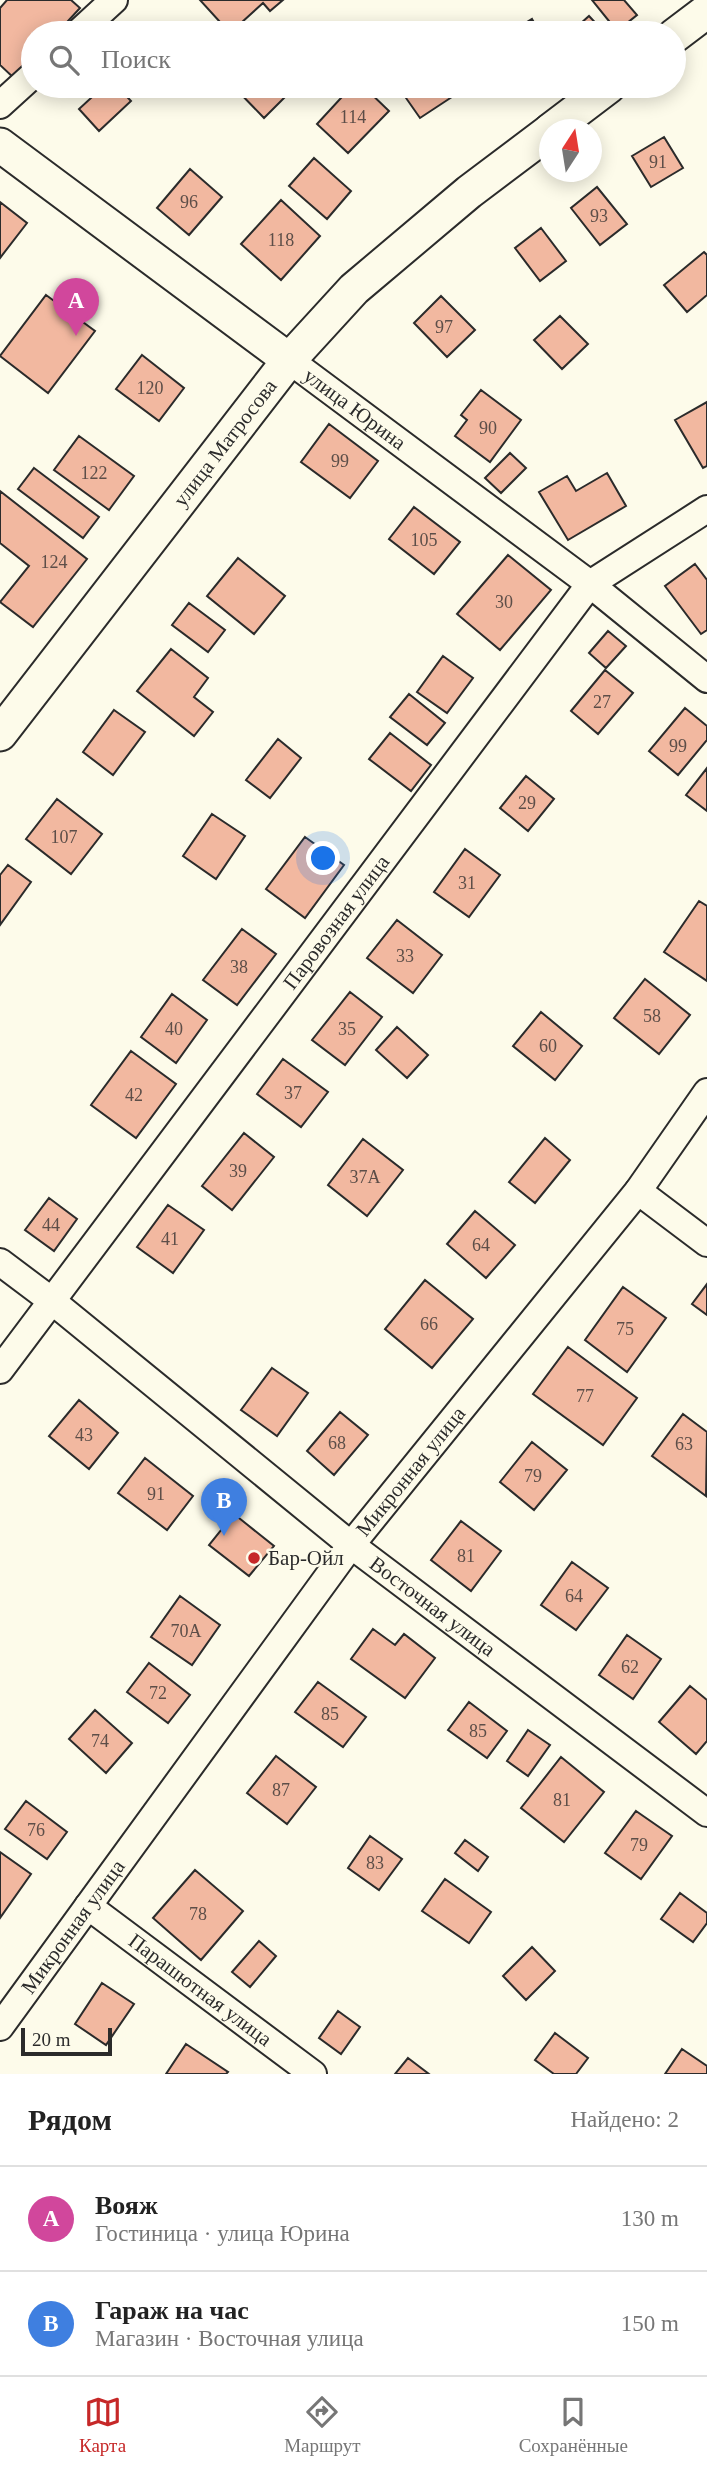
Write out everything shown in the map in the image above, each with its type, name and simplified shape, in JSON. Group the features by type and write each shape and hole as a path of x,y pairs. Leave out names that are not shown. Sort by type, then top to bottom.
{"street":[{"path":"91,21 114,0"},
{"path":"686,27 707,11"},
{"path":"0,105 21,86"},
{"name":"улица Матросова","path":"565,119 593,98"},
{"name":"улица Матросова","path":"0,734 289,360 354,289 469,192 539,138"},
{"name":"улица Юрина","path":"0,145 590,584 707,679"},
{"name":"Паровозная улица","path":"0,1370 590,584 707,509"},
{"name":"Микронная улица","path":"0,2026 351,1545 638,1191 707,1092"},
{"path":"638,1191 707,1243"},
{"name":"Восточная улица","path":"0,1262 52,1301 351,1545 707,1813"},
{"name":"Парашютная улица","path":"88,1906 313,2074"}],"building":[{"path":"7,0 71,0 80,8 68,21 21,21 21,72 15,79 0,65 0,8"},
{"path":"200,0 283,0 270,11 263,3 243,21 219,21"},
{"path":"592,0 624,0 637,15 630,21 609,21"},
{"path":"91,98 128,98 131,101 99,131 79,109"},
{"path":"245,98 284,98 264,118"},
{"path":"341,98 375,98 389,111 348,153 317,124"},
{"path":"406,98 450,98 420,118"},
{"path":"664,137 683,168 651,187 632,156"},
{"path":"314,158 351,191 327,219 289,186"},
{"path":"190,169 222,197 189,235 157,208"},
{"path":"597,187 627,224 600,245 571,208"},
{"path":"281,200 320,236 281,280 241,244"},
{"path":"0,202 27,223 0,258"},
{"path":"541,228 566,261 540,281 515,248"},
{"path":"704,252 707,255 707,295 687,312 664,285"},
{"path":"46,295 95,331 48,393 0,356"},
{"path":"441,296 475,330 447,357 414,323"},
{"path":"560,316 588,344 562,369 534,340"},
{"path":"142,355 184,388 159,421 116,389"},
{"path":"481,390 521,420 490,462 455,436 467,420 461,415"},
{"path":"707,402 707,466 703,468 675,420"},
{"path":"329,424 378,461 350,498 301,462"},
{"path":"79,436 134,476 109,510 54,470"},
{"path":"510,453 526,468 501,493 485,478"},
{"path":"34,468 99,517 83,538 18,489"},
{"path":"607,473 626,506 568,540 539,492 567,476 576,491"},
{"path":"0,491 87,559 33,627 0,602 29,566 0,543"},
{"path":"414,507 460,542 434,574 389,539"},
{"path":"508,555 551,590 500,650 457,614"},
{"path":"238,558 285,596 254,634 207,596"},
{"path":"695,564 707,580 707,630 701,634 665,586"},
{"path":"189,603 225,630 208,652 172,625"},
{"path":"608,631 626,646 606,668 589,653"},
{"path":"171,649 208,678 194,697 213,712 194,736 137,691"},
{"path":"443,656 473,678 447,713 417,692"},
{"path":"605,670 633,693 598,734 571,711"},
{"path":"409,694 445,723 427,745 390,717"},
{"path":"685,708 707,726 707,740 678,775 649,751"},
{"path":"114,710 145,732 113,775 83,752"},
{"path":"390,733 431,765 411,791 369,759"},
{"path":"278,739 301,758 270,798 246,780"},
{"path":"707,768 707,811 686,795"},
{"path":"526,776 554,799 528,831 500,808"},
{"path":"57,799 102,834 71,874 26,839"},
{"path":"212,814 245,836 216,879 183,856"},
{"path":"305,837 344,865 305,918 266,889"},
{"path":"465,849 500,875 469,917 434,892"},
{"path":"8,865 31,882 0,925 0,875"},
{"path":"699,901 707,906 707,981 664,952"},
{"path":"397,920 442,955 413,993 367,958"},
{"path":"242,929 276,954 237,1005 203,980"},
{"path":"645,979 690,1015 659,1054 614,1018"},
{"path":"350,992 382,1017 345,1065 312,1040"},
{"path":"172,994 207,1020 176,1063 141,1037"},
{"path":"541,1012 582,1046 555,1080 513,1046"},
{"path":"397,1027 428,1055 407,1078 376,1050"},
{"path":"131,1051 176,1084 136,1138 91,1105"},
{"path":"283,1059 328,1092 301,1127 257,1094"},
{"path":"244,1133 274,1157 232,1210 202,1186"},
{"path":"545,1138 570,1160 535,1203 509,1182"},
{"path":"363,1139 403,1170 367,1216 328,1185"},
{"path":"49,1198 77,1219 54,1251 25,1230"},
{"path":"168,1205 204,1230 173,1273 137,1247"},
{"path":"475,1211 515,1245 486,1278 447,1244"},
{"path":"425,1280 473,1319 432,1368 385,1329"},
{"path":"707,1284 707,1315 692,1304"},
{"path":"623,1287 666,1318 627,1372 585,1340"},
{"path":"568,1347 637,1398 603,1445 533,1394"},
{"path":"272,1368 308,1393 277,1436 241,1410"},
{"path":"79,1400 118,1433 89,1469 49,1436"},
{"path":"340,1412 368,1435 334,1475 307,1451"},
{"path":"683,1414 707,1432 706,1496 652,1456"},
{"path":"532,1442 567,1470 534,1510 500,1482"},
{"path":"145,1458 193,1496 167,1530 118,1493"},
{"path":"234,1514 274,1546 249,1576 209,1545"},
{"path":"461,1521 501,1551 471,1591 431,1560"},
{"path":"572,1562 608,1588 576,1630 541,1605"},
{"path":"180,1596 220,1625 192,1665 151,1637"},
{"path":"373,1629 395,1645 404,1634 435,1658 405,1698 351,1659"},
{"path":"627,1635 661,1659 633,1699 599,1675"},
{"path":"149,1663 190,1695 168,1723 127,1692"},
{"path":"318,1682 366,1717 343,1747 295,1712"},
{"path":"690,1686 707,1700 707,1741 696,1754 659,1722"},
{"path":"469,1702 507,1731 487,1758 448,1730"},
{"path":"95,1710 132,1743 106,1773 69,1739"},
{"path":"528,1730 550,1745 528,1776 507,1761"},
{"path":"276,1756 316,1787 287,1824 247,1793"},
{"path":"561,1757 604,1792 564,1842 521,1808"},
{"path":"26,1801 67,1832 47,1859 5,1829"},
{"path":"636,1811 672,1836 641,1879 605,1853"},
{"path":"370,1836 402,1859 379,1890 348,1868"},
{"path":"465,1840 488,1857 478,1871 455,1853"},
{"path":"0,1852 31,1874 0,1918"},
{"path":"195,1870 243,1911 201,1960 153,1918"},
{"path":"445,1879 491,1912 469,1943 422,1911"},
{"path":"680,1893 707,1913 707,1923 693,1942 661,1919"},
{"path":"259,1941 276,1956 250,1987 232,1972"},
{"path":"532,1947 555,1971 526,2000 503,1976"},
{"path":"102,1983 134,2004 106,2045 75,2024"},
{"path":"338,2011 360,2027 341,2054 319,2038"},
{"path":"555,2033 588,2058 576,2074 554,2074 535,2060"},
{"path":"186,2044 228,2072 166,2074"},
{"path":"682,2049 707,2066 707,2074 665,2074"},
{"path":"408,2058 429,2074 395,2074"}],"place":[{"name":"Вояж","path":"76,336"},
{"name":"Гараж на час","path":"224,1536"},
{"name":"Бар-Ойл","path":"254,1558"}]}
